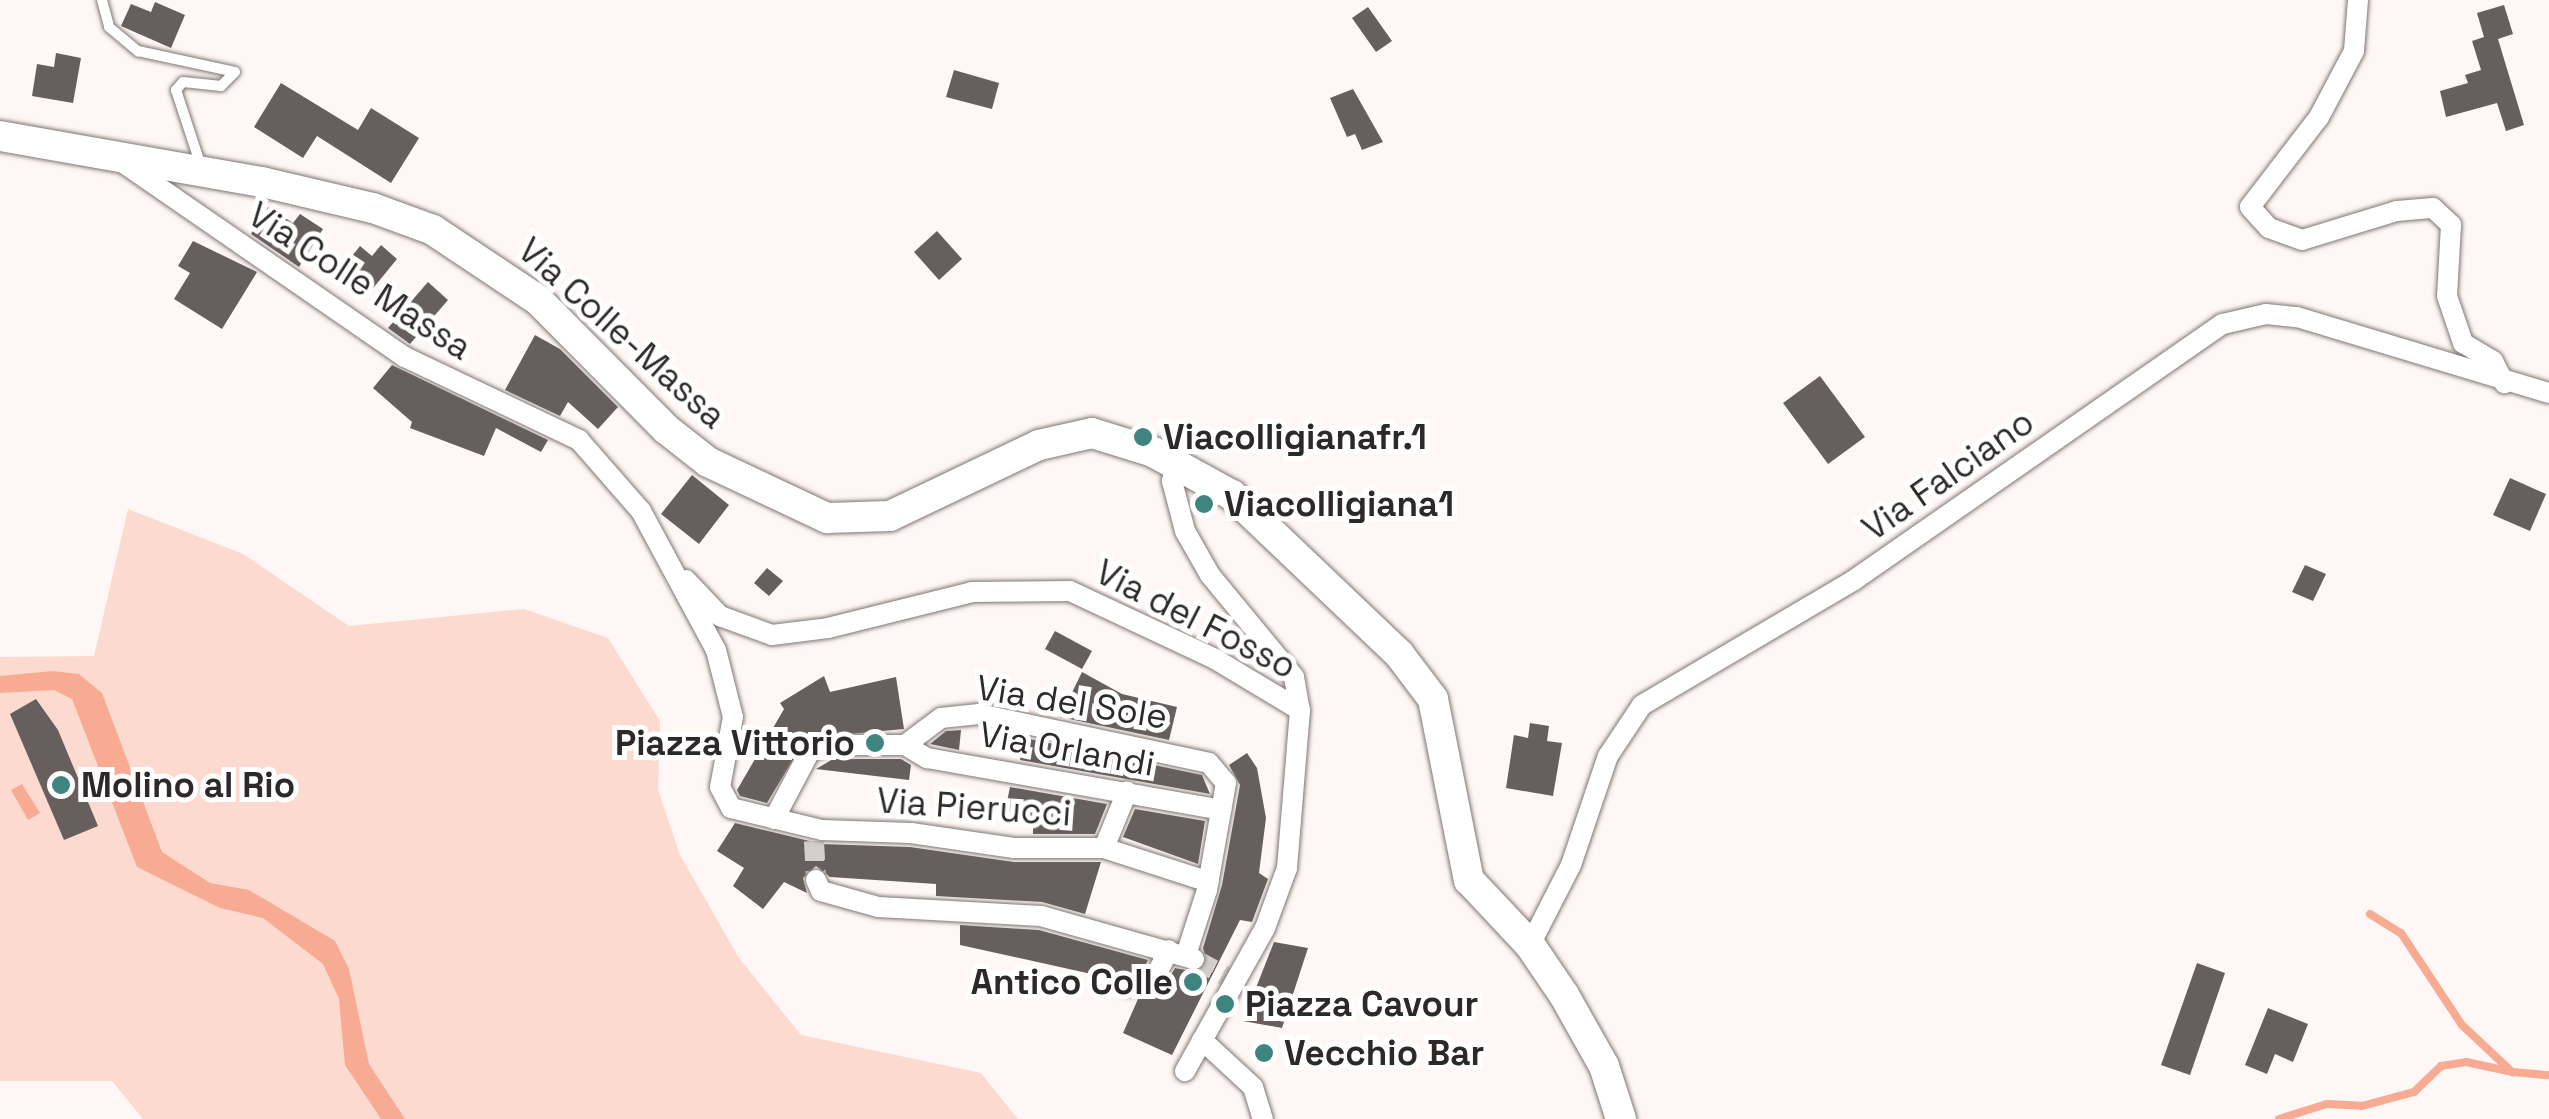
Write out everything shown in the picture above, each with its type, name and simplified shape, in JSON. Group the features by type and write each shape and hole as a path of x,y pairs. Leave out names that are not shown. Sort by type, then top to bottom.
{"street":[{"path":"2358,0 2354,51 2318,116 2250,206 2269,228 2302,240 2397,212 2433,208 2451,225 2447,296 2463,343 2494,361 2504,383"},
{"name":"Via Colle-Massa","path":"0,136 118,159 202,169 372,208 470,249 538,300 666,429 708,462 827,518 890,516 1066,436 1111,438 1176,463 1254,512 1414,670 1441,723 1469,880 1530,946 1586,1030 1622,1119"},
{"name":"Via Colle Massa","path":"118,159 405,357 579,440 640,511 672,565 725,674 732,732 720,795 731,808"},
{"name":"Via Falciano","path":"1530,946 1571,865 1608,756 1642,704 1854,580 2211,330 2250,316 2297,317 2504,383 2549,393"},
{"path":"1176,463 1172,481 1185,530 1210,575 1294,677 1300,710 1288,868 1265,928 1185,1071"},
{"name":"Via del Fosso","path":"672,565 720,616 772,635 828,628 972,592 1070,591 1214,658 1300,710"},
{"name":"Via del Sole","path":"906,745 941,718 1001,716 1191,755 1226,783 1221,810"},
{"path":"774,819 810,751 906,745"},
{"name":"Via Orlandi","path":"906,745 927,758 1221,810"},
{"path":"1104,848 1127,792"},
{"name":"Via Pierucci","path":"731,808 815,835 1014,848 1104,848 1209,882"},
{"path":"1126,986 1152,985 1184,955 1209,882 1221,810"},
{"path":"816,880 821,891 878,907 1041,916 1184,955"},
{"path":"1202,1040 1226,1057 1260,1110"}],"lane":[{"path":"102,0 109,27 138,51 235,72 221,86 183,82 176,90 202,169"}],"shaded area":[{"path":"128,509 243,554 349,626 524,609 608,638 660,721 658,789 680,855 739,958 801,1035 981,1073 1018,1119 143,1119 112,1081 0,1081 0,657 94,656"},
{"path":"53,671 79,674 102,693 162,852 210,883 249,890 335,941 349,969 369,1064 405,1119 381,1119 345,1065 339,999 323,964 263,918 220,908 137,867 72,699 54,690 0,693 0,676"},
{"path":"22,784 40,813 28,820 11,790"}],"building":[{"path":"155,2 185,15 171,48 121,26 131,4 151,12"},
{"path":"2504,5 2513,34 2498,39 2524,125 2506,131 2497,103 2446,117 2440,91 2468,83 2465,75 2481,70 2472,41 2484,37 2477,13"},
{"path":"1368,7 1392,41 1376,52 1352,18"},
{"path":"56,53 81,58 73,103 32,96 37,64 54,67"},
{"path":"954,70 999,83 992,109 946,97"},
{"path":"281,83 358,130 371,108 419,138 391,183 317,136 303,158 254,127"},
{"path":"1353,89 1383,142 1362,150 1355,134 1347,137 1330,98"},
{"path":"268,207 293,223 300,214 323,229 299,267 251,234"},
{"path":"937,231 962,259 939,280 914,252"},
{"path":"193,241 257,272 222,329 174,299 190,273 178,266"},
{"path":"381,245 397,259 365,298 337,275 360,246 372,256"},
{"path":"428,282 448,300 410,344 388,328"},
{"path":"535,335 560,349 618,407 598,429 568,402 560,416 505,390"},
{"path":"392,365 548,440 541,452 496,428 484,456 410,428 412,422 373,388"},
{"path":"1820,376 1865,437 1828,464 1783,403"},
{"path":"692,475 729,505 699,544 661,514"},
{"path":"2510,478 2546,494 2530,531 2493,515"},
{"path":"2305,565 2326,574 2313,601 2292,592"},
{"path":"767,568 783,581 769,596 754,583"},
{"path":"1055,631 1092,651 1082,669 1045,649"},
{"path":"1082,672 1122,694 1177,707 1169,740 1060,717"},
{"path":"824,676 830,692 896,677 904,729 806,738 767,803 740,796 737,790 784,709 780,703"},
{"name":"Molino al Rio","path":"36,699 58,730 98,826 64,840 10,714"},
{"path":"1530,723 1549,726 1547,741 1562,743 1553,796 1506,788 1514,735 1528,738"},
{"path":"961,730 959,750 930,744 946,731"},
{"path":"1025,738 1202,775 1210,794 1020,760"},
{"path":"1247,753 1257,768 1266,818 1259,873 1268,879 1252,922 1240,920 1172,1055 1123,1033 1138,999 1159,996 1175,968 1196,972 1207,964 1203,948 1222,885 1240,785 1229,765"},
{"path":"833,759 901,759 911,765 909,780 816,769"},
{"path":"1010,787 1107,804 1095,834 1033,834 1033,817 1005,811"},
{"path":"1135,809 1205,821 1198,864 1123,837"},
{"path":"735,823 822,844 910,847 1014,862 1101,862 1085,914 1042,902 936,896 936,884 830,877 816,866 803,878 807,893 784,882 763,909 733,886 744,868 717,851"},
{"path":"960,925 1039,930 1148,960 1142,972 1114,979 960,945"},
{"path":"1274,942 1308,948 1282,1028 1243,1021"},
{"path":"2197,963 2225,973 2190,1075 2161,1065"},
{"path":"2268,1008 2308,1024 2293,1062 2275,1054 2267,1074 2245,1065"}],"waterway":[{"path":"2370,914 2401,933 2462,1025 2512,1072 2549,1075"},
{"path":"2279,1119 2327,1104 2362,1106 2414,1092 2441,1066 2466,1062 2508,1071"}],"tunnel":[{"path":"814,841 816,880"},
{"path":"1196,960 1236,982"}],"place":[{"name":"Viacolligianafr.1","path":"1143,437"},
{"name":"Viacolligiana1","path":"1204,504"},
{"name":"Piazza Vittorio","path":"875,743"},
{"name":"Molino al Rio","path":"61,785"},
{"name":"Antico Colle","path":"1193,982"},
{"name":"Piazza Cavour","path":"1225,1004"},
{"name":"Vecchio Bar","path":"1264,1053"}]}
